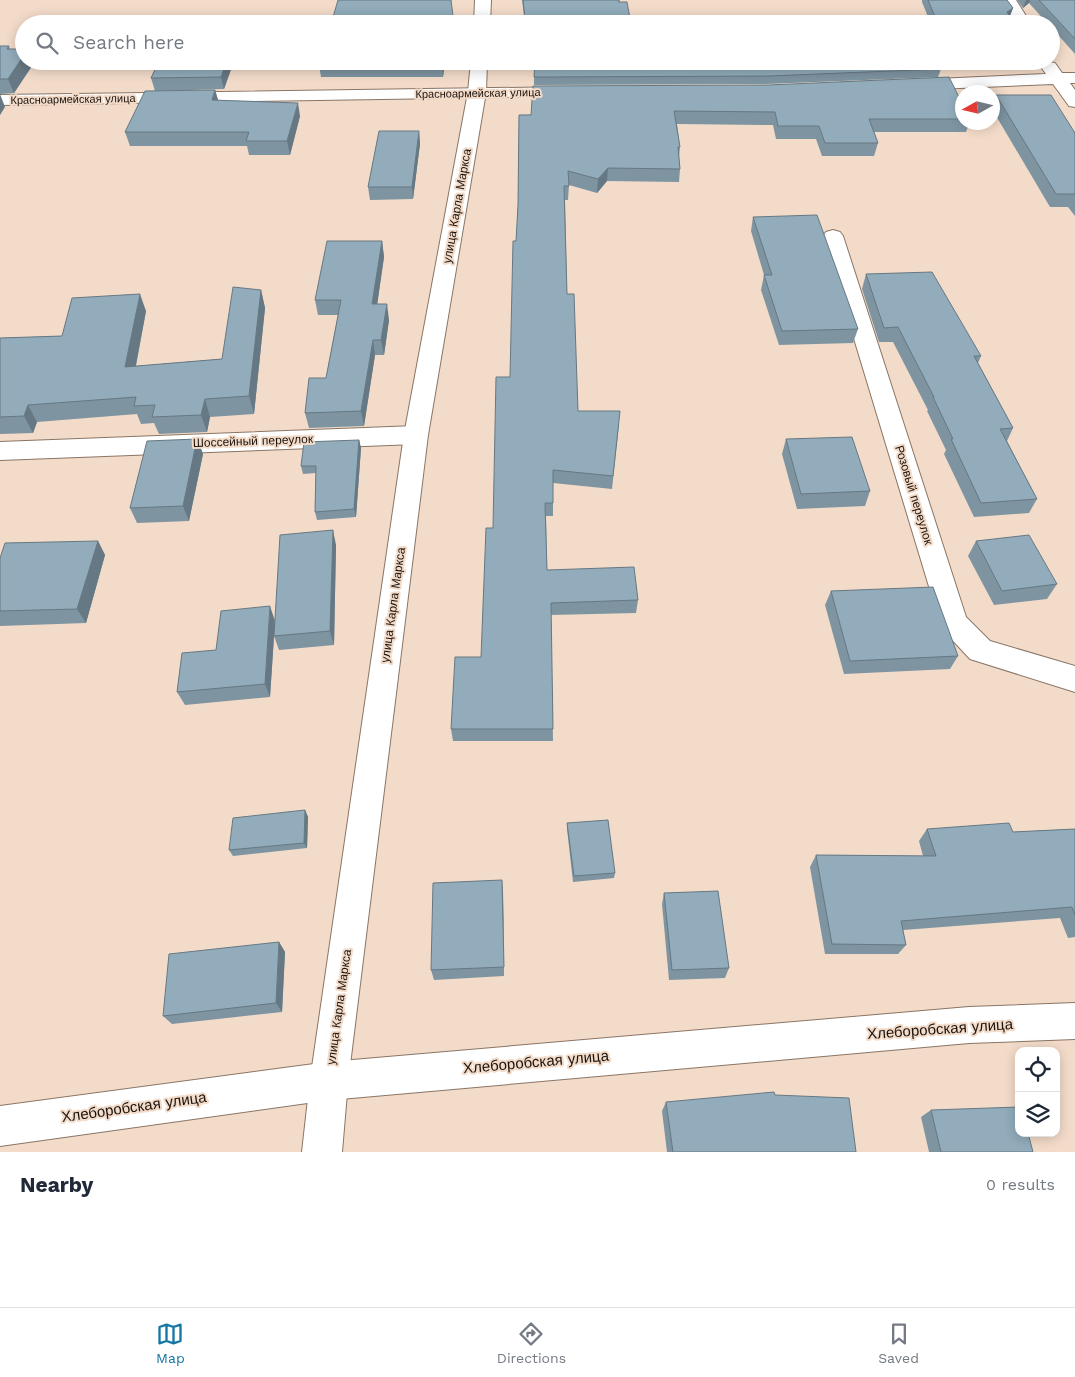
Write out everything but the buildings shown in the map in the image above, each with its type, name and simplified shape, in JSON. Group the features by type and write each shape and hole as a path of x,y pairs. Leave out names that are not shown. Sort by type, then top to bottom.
{"street":[{"path":"482,15 483,0"},
{"path":"1008,0 1017,15"},
{"name":"улица Карла Маркса","path":"322,1152 328,1081 416,435 477,92 478,70"},
{"path":"1052,70 1075,102"},
{"path":"893,86 1075,78"},
{"name":"Красноармейская улица","path":"0,100 587,92"},
{"name":"Розовый переулок","path":"833,236 954,623 980,650 1075,679"},
{"name":"Шоссейный переулок","path":"0,451 416,435"},
{"name":"Хлеборобская улица","path":"0,1126 328,1081 969,1025 1075,1021"}]}
